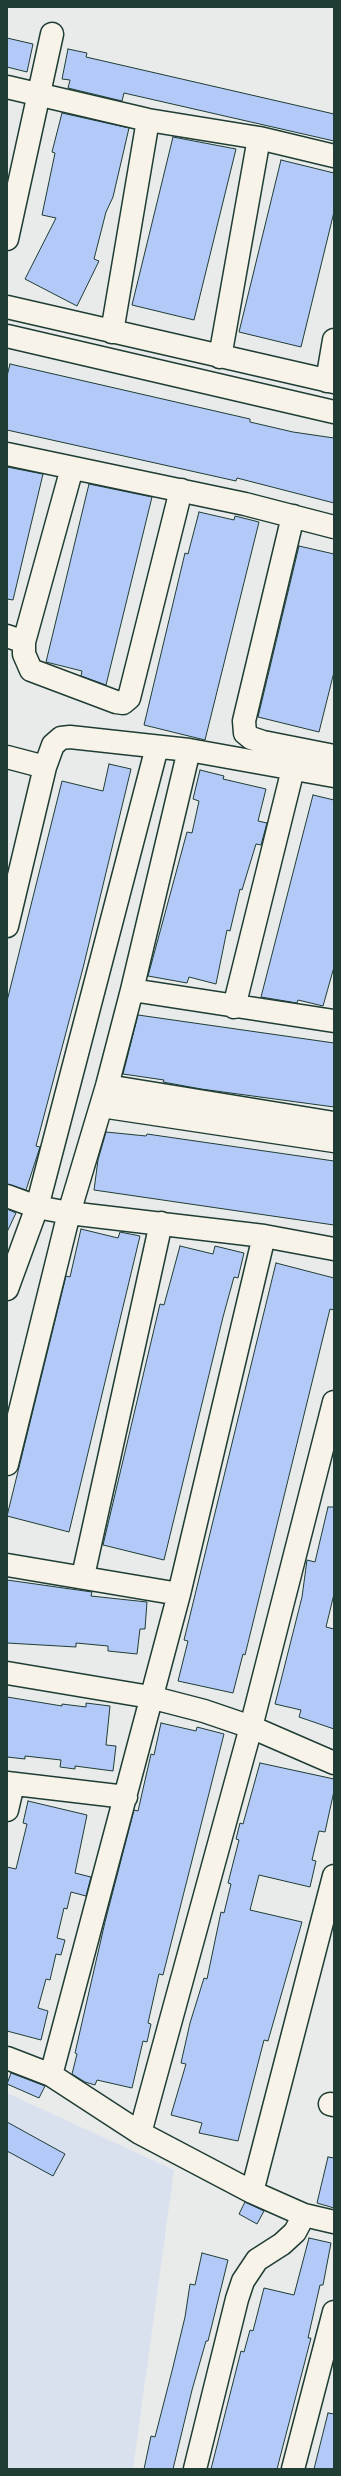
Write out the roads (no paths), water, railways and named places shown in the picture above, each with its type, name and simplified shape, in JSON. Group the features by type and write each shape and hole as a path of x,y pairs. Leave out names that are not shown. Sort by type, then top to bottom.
{"street":[{"path":"7,239 52,34"},
{"path":"7,87 148,120 258,138 334,156"},
{"path":"112,332 148,120"},
{"path":"220,357 258,138"},
{"path":"7,307 330,382 334,340"},
{"path":"47,345 52,317"},
{"path":"7,336 334,412"},
{"path":"7,454 181,490 334,527"},
{"path":"72,468 16,639 31,670 116,702 123,703 129,698 181,490"},
{"path":"293,516 244,721 245,733 251,738 263,742 334,756"},
{"path":"7,926 45,766 53,745 61,738 70,737 189,750 334,776"},
{"path":"7,1289 37,1207 157,747"},
{"path":"7,1464 69,1213 104,1096 132,990 189,750"},
{"path":"7,757 45,766"},
{"path":"234,1007 293,769"},
{"path":"132,990 334,1022"},
{"path":"104,1096 310,1128 334,1141"},
{"path":"310,1128 334,1123"},
{"path":"7,1196 37,1207 69,1213 264,1236 334,1249"},
{"path":"83,1576 161,1223"},
{"path":"51,2076 126,1797 150,1697 179,1594 264,1236"},
{"path":"140,2133 251,1727 334,1402"},
{"path":"7,1565 83,1576 179,1594"},
{"path":"7,1674 150,1697 251,1727 334,1763"},
{"path":"7,1810 10,1784 126,1797"},
{"path":"252,2192 334,1876"},
{"path":"7,2058 51,2076 140,2133 252,2192 304,2215 334,2222"},
{"path":"195,2469 237,2299 243,2281 257,2260 282,2244 295,2232 304,2215"},
{"path":"293,2469 334,2312"}]}
